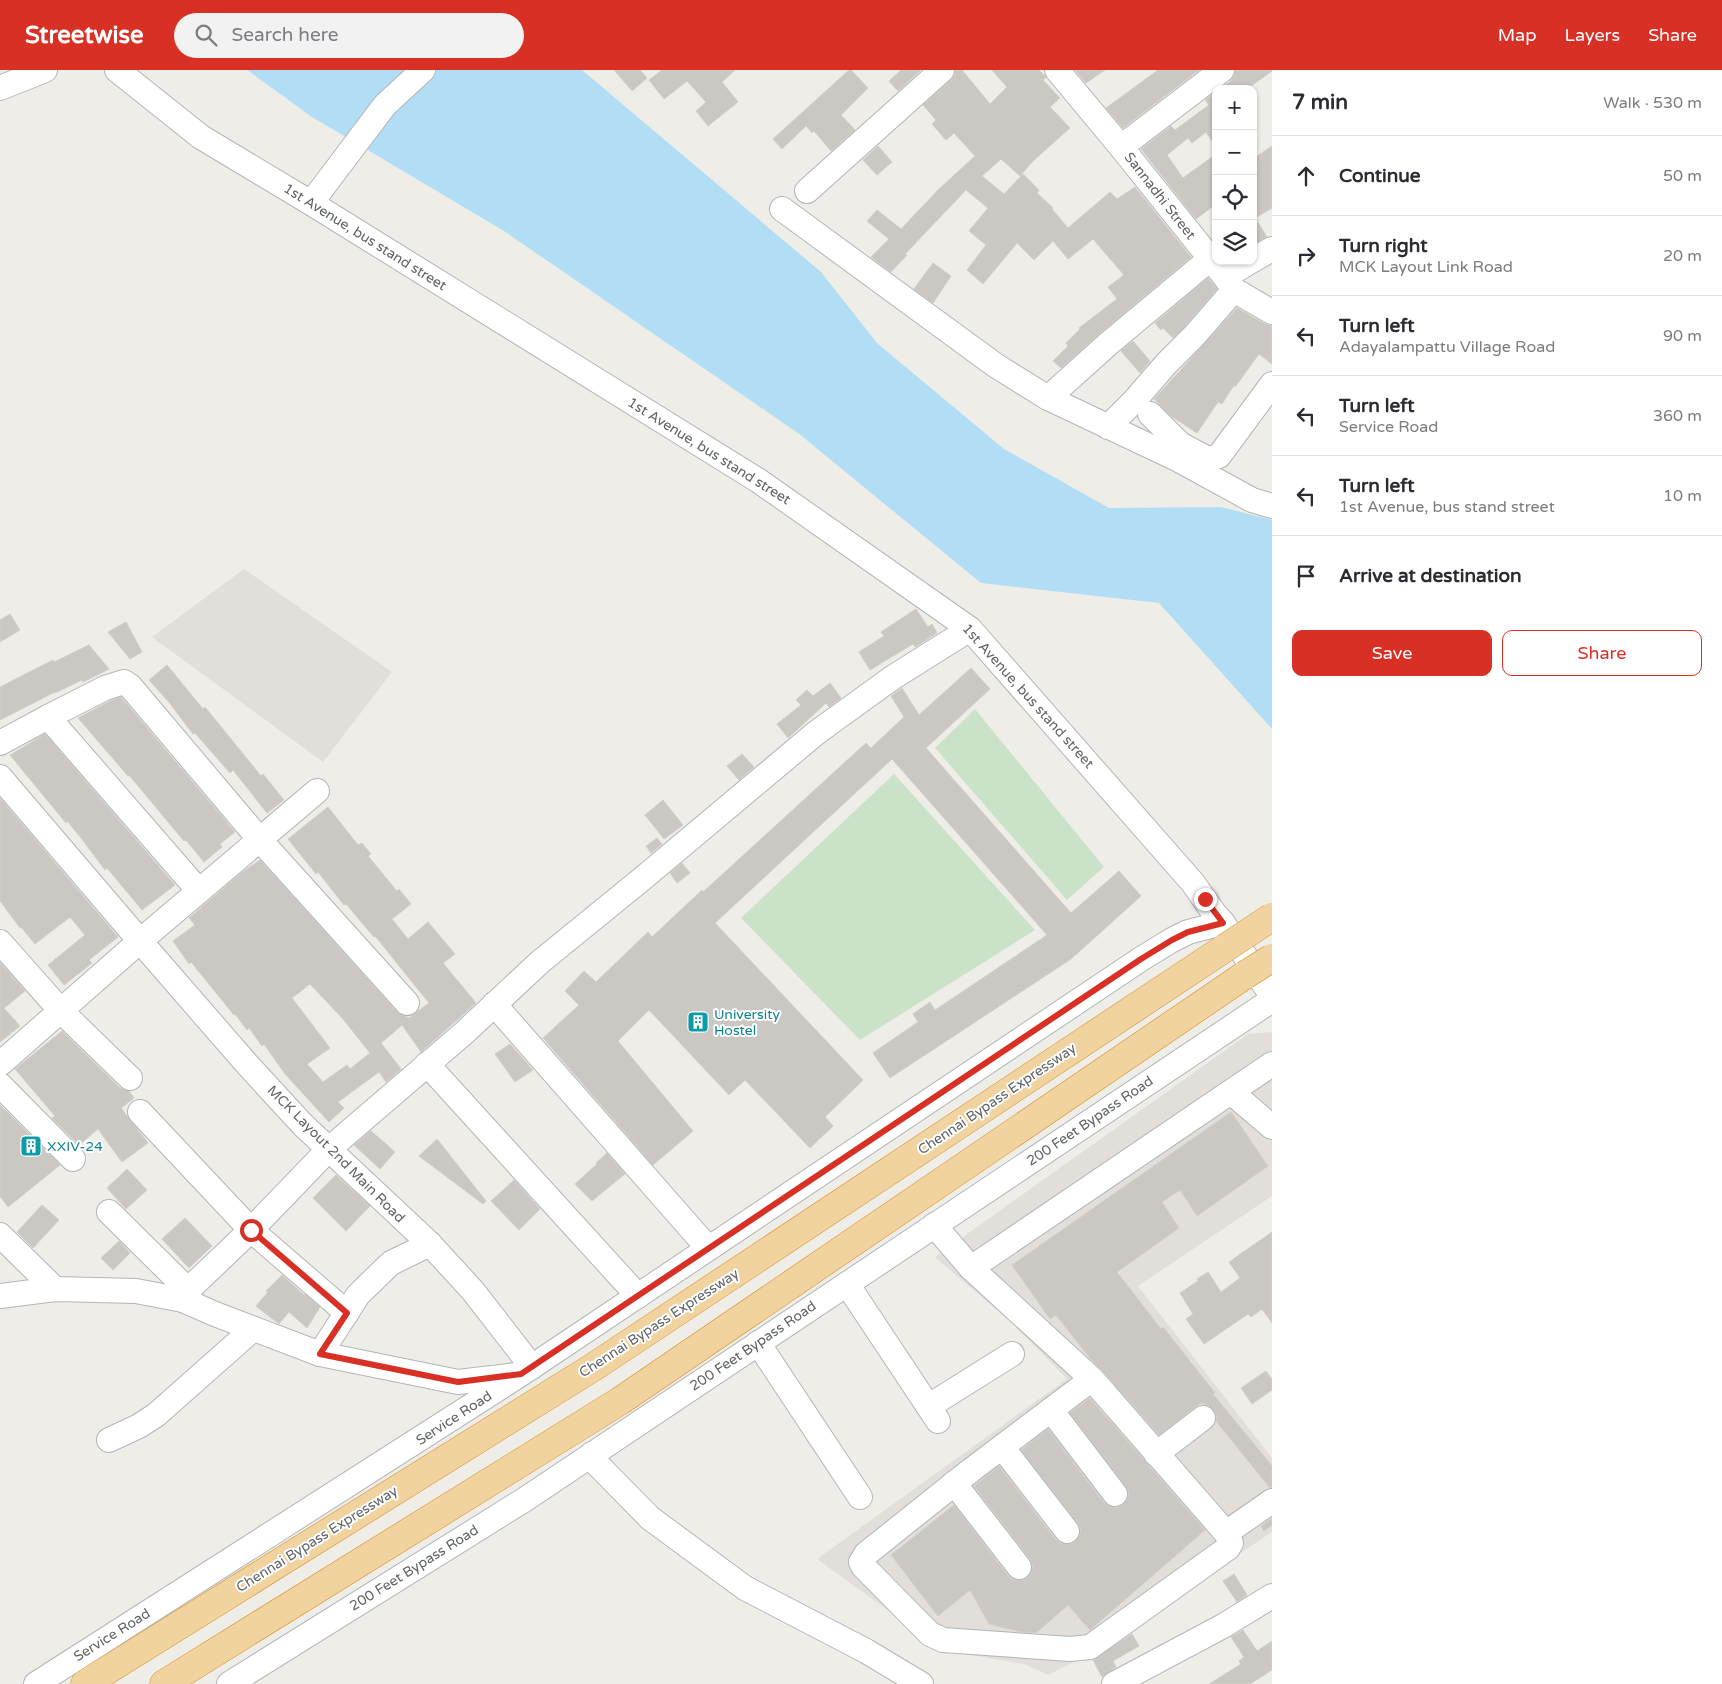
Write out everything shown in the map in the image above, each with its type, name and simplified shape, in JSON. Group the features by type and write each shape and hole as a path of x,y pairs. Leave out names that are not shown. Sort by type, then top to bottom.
{"highway":[{"name":"Chennai Bypass Expressway","path":"85,1684 595,1366 1224,935 1272,917"},
{"path":"164,1684 620,1401 1272,958"}],"street":[{"path":"4,80 45,70"},
{"name":"1st Avenue, bus stand street","path":"117,70 201,138 311,203 759,481 970,629 1193,883 1214,913 1224,935"},
{"path":"807,191 942,70"},
{"name":"Sannadhi Street","path":"1057,70 1223,275 1272,312"},
{"path":"1121,147 1222,70"},
{"path":"311,203 385,105 416,76"},
{"path":"782,209 994,365 1048,398 1179,460 1252,500 1272,506"},
{"path":"1257,258 1272,249"},
{"path":"1048,398 1108,344 1223,275 1244,265"},
{"path":"1108,427 1194,336 1223,275"},
{"path":"1150,414 1180,444 1208,459 1219,456 1272,384"},
{"path":"0,1296 55,1289 136,1291 185,1295 330,1149 428,1064 540,962 816,733 892,678 970,629"},
{"path":"0,743 105,688 124,682 130,686 164,725 260,840 407,1003"},
{"path":"48,717 199,891"},
{"name":"MCK Layout 2nd Main Road","path":"0,777 140,941 303,1125 430,1244 473,1291 527,1370"},
{"path":"0,1064 140,941 317,791"},
{"name":"Service Road","path":"36,1684 527,1370 1141,959 1188,932 1224,935"},
{"path":"1224,935 1272,998"},
{"path":"0,942 61,1011 130,1078"},
{"name":"200 Feet Bypass Road","path":"229,1684 524,1500 1272,998"},
{"path":"494,1004 708,1248"},
{"path":"428,1064 638,1296"},
{"path":"971,1268 1272,1064"},
{"path":"0,1085 73,1159"},
{"path":"1231,1092 1272,1127"},
{"path":"140,1112 251,1230 347,1313"},
{"path":"109,1212 185,1295 254,1329 320,1354 458,1382 527,1370"},
{"path":"934,1225 971,1268 1092,1379 1226,1533 1231,1543 1228,1548 1090,1647 1070,1649 943,1640 930,1634 863,1566 861,1562 866,1554 1092,1379"},
{"path":"0,1235 55,1289"},
{"path":"320,1354 358,1296 391,1263 430,1244"},
{"path":"846,1284 934,1413 1012,1354"},
{"path":"109,1440 139,1426 156,1415 254,1329"},
{"path":"758,1343 860,1496"},
{"path":"1051,1410 1115,1494"},
{"path":"1156,1454 1203,1418"},
{"path":"1002,1447 1067,1531"},
{"path":"592,1454 595,1462 650,1518 745,1588 866,1651 921,1684"},
{"path":"954,1484 1020,1567"},
{"path":"1226,1533 1272,1501"},
{"path":"1114,1684 1223,1626 1272,1596"}],"shaded area":[{"path":"244,569 392,672 323,762 152,637"},
{"path":"1272,1032 1272,1196 1138,1286 1272,1458 1272,1532 1087,1655 1048,1675 1024,1664 959,1653 932,1642 817,1559 1067,1379 1014,1325 935,1257 1248,1034"}],"green space":[{"path":"975,709 1104,867 1067,900 935,748"},
{"path":"894,774 1035,930 860,1040 741,918"}],"water":[{"path":"247,70 582,70 821,272 877,343 1004,449 1109,508 1221,507 1272,520 1272,729 1159,603 981,583 798,433 504,231 312,117"}],"building":[{"path":"614,70 640,70 647,78 632,91"},
{"path":"662,70 735,70 722,82 738,102 708,126 696,111 706,102 687,81 664,99 649,80"},
{"path":"849,70 868,88 841,115 855,130 831,151 814,131 812,133 806,126 782,149 773,139"},
{"path":"901,70 921,70 898,91 889,81"},
{"path":"955,70 962,70 990,104 1007,87 992,70 1039,70 1046,77 1043,80 1060,98 1050,107 1070,128 1033,161 1020,176 1001,159 982,176 1004,194 1023,174 1039,190 1037,193 1053,208 1068,228 1110,192 1117,199 1135,187 1191,257 1061,368 1053,361 1068,346 1066,343 1079,328 1117,299 1108,287 1124,275 1093,239 1068,259 1053,241 1034,260 1017,243 983,284 967,270 986,245 969,231 988,208 966,190 905,254 907,255 891,272 871,257 889,239 867,221 877,210 901,229 938,190 975,156 954,133 946,140 932,124 936,120 923,105 951,80 955,75"},
{"path":"1075,70 1105,70 1086,83"},
{"path":"1158,70 1199,70 1123,128 1106,108"},
{"path":"1235,70 1272,70 1253,85 1226,85 1234,76"},
{"path":"1212,95 1212,141 1206,132 1192,143 1188,138 1167,155 1183,178 1212,157 1212,207 1196,219 1141,149 1171,126 1175,130 1209,105 1205,100"},
{"path":"878,146 892,162 877,175 863,160"},
{"path":"1272,146 1272,208 1257,217 1257,175 1257,156"},
{"path":"1257,221 1267,237 1257,242"},
{"path":"933,263 951,276 933,303 914,289"},
{"path":"1208,278 1217,289 1184,327 1173,338 1163,328 1161,330 1155,323"},
{"path":"1237,308 1272,326 1272,364 1259,354 1235,387 1234,385 1222,404 1218,402 1197,433 1171,416 1154,399"},
{"path":"1133,341 1150,361 1140,373 1121,351"},
{"path":"916,609 928,627 932,624 937,633 915,647 913,644 870,670 859,652 884,636 881,632"},
{"path":"10,614 20,630 0,642 0,620"},
{"path":"126,622 142,652 130,659 108,632"},
{"path":"89,645 109,669 83,682 82,680 55,692 0,720 0,687 53,660 54,662"},
{"path":"167,665 203,709 205,707 261,776 263,774 284,800 267,813 233,770 230,773 195,733 193,734 149,680"},
{"path":"971,668 990,689 926,748 1071,913 1119,871 1141,896 1071,959 890,1078 873,1053 918,1022 913,1014 930,1002 935,1010 1047,935 892,759 715,923 863,1080 825,1117 833,1126 810,1148 745,1080 729,1095 649,1010 618,1041 693,1131 653,1165 543,1038 579,1005 565,991 584,971 596,982 648,932 652,937 702,890 703,892 866,743 871,748 904,717 891,696 902,688 919,715"},
{"path":"830,683 841,698 829,707 826,703 788,738 777,724 801,705 796,700 807,690 813,696"},
{"path":"121,697 235,832 220,844 222,847 204,862 78,718"},
{"path":"45,734 175,885 142,910 107,868 105,870 67,821 66,823 10,755"},
{"path":"742,754 754,767 739,780 727,766"},
{"path":"0,798 118,937 89,960 92,963 64,985 48,965 85,935 70,917 35,944 20,928 0,901"},
{"path":"663,800 683,825 664,839 645,815"},
{"path":"328,807 358,845 362,843 371,854 368,856 397,891 399,889 411,904 392,919 408,939 428,922 455,954 443,963 476,1003 421,1052 402,1025 381,1043 401,1069 386,1082 379,1072 338,1102 344,1108 329,1122 285,1074 264,1044 262,1046 249,1028 247,1030 191,962 189,964 173,941 195,925 189,918 241,873 260,860 397,1012 409,1018 429,1003 375,936 346,904 344,905 318,872 316,874 288,839","holes":["310,984 343,1019 370,1053 350,1069 347,1065 323,1082 307,1064 330,1048 292,998"]},
{"path":"657,838 662,844 651,853 646,846"},
{"path":"682,863 690,873 677,883 670,873"},
{"path":"0,963 25,991 4,1008 20,1026 0,1042"},
{"path":"62,1031 120,1088 129,1091 134,1098 121,1108 148,1143 122,1162 98,1129 79,1145 52,1118 55,1116 15,1069"},
{"path":"510,1044 533,1070 515,1082 495,1054"},
{"path":"0,1105 60,1165 8,1207 0,1196"},
{"path":"1231,1112 1268,1166 1197,1216 1180,1190 1162,1202 1179,1228 1117,1272 1161,1329 1163,1327 1215,1393 1213,1394 1272,1466 1272,1487 1270,1488 1216,1421 1217,1416 1209,1406 1202,1403 1195,1407 1159,1435 1089,1357 1056,1315 1050,1319 1012,1265"},
{"path":"371,1131 395,1152 380,1169 354,1145"},
{"path":"437,1139 486,1201 483,1204 419,1156"},
{"path":"607,1153 625,1174 592,1201 575,1184"},
{"path":"127,1169 147,1190 126,1209 107,1188"},
{"path":"336,1175 370,1206 346,1231 313,1198"},
{"path":"514,1180 540,1209 519,1230 491,1201"},
{"path":"42,1205 59,1220 33,1248 17,1232"},
{"path":"185,1218 212,1246 189,1268 162,1239"},
{"path":"1272,1232 1272,1323 1262,1309 1251,1317 1248,1314 1204,1344 1186,1319 1193,1314 1180,1293 1208,1272 1221,1292 1240,1278 1229,1262"},
{"path":"119,1241 130,1253 113,1270 101,1258"},
{"path":"282,1275 320,1307 307,1328 289,1312 279,1324 256,1306 268,1292 266,1291"},
{"path":"1266,1371 1272,1379 1272,1390 1252,1404 1241,1388"},
{"path":"1090,1398 1205,1530 1090,1630 1068,1605 1036,1633 1021,1632 989,1624 970,1590 938,1616 891,1555 954,1505 1008,1576 1014,1580 1021,1580 1027,1578 1031,1573 1033,1566 1030,1559 974,1486 999,1466 1056,1540 1062,1544 1069,1544 1075,1542 1079,1537 1081,1530 1078,1523 1021,1450 1048,1429 1104,1503 1116,1508 1123,1505 1127,1500 1129,1493 1126,1486 1070,1413"},
{"path":"1272,1518 1272,1525 1264,1531 1261,1526"},
{"path":"1234,1574 1247,1595 1237,1602 1223,1581"},
{"path":"1243,1630 1257,1651 1272,1641 1272,1670 1250,1684 1209,1684 1241,1664 1239,1661 1244,1657 1231,1637"},
{"path":"1132,1634 1139,1646 1113,1661 1116,1667 1102,1677 1093,1660"}],"place":[{"name":"University Hostel","path":"698,1022"},
{"name":"XXIV-24","path":"31,1146"}],"route":[{"path":"251,1230 347,1313 320,1354 458,1382 521,1374 1141,959 1188,932 1223,923 1205,899"}]}
